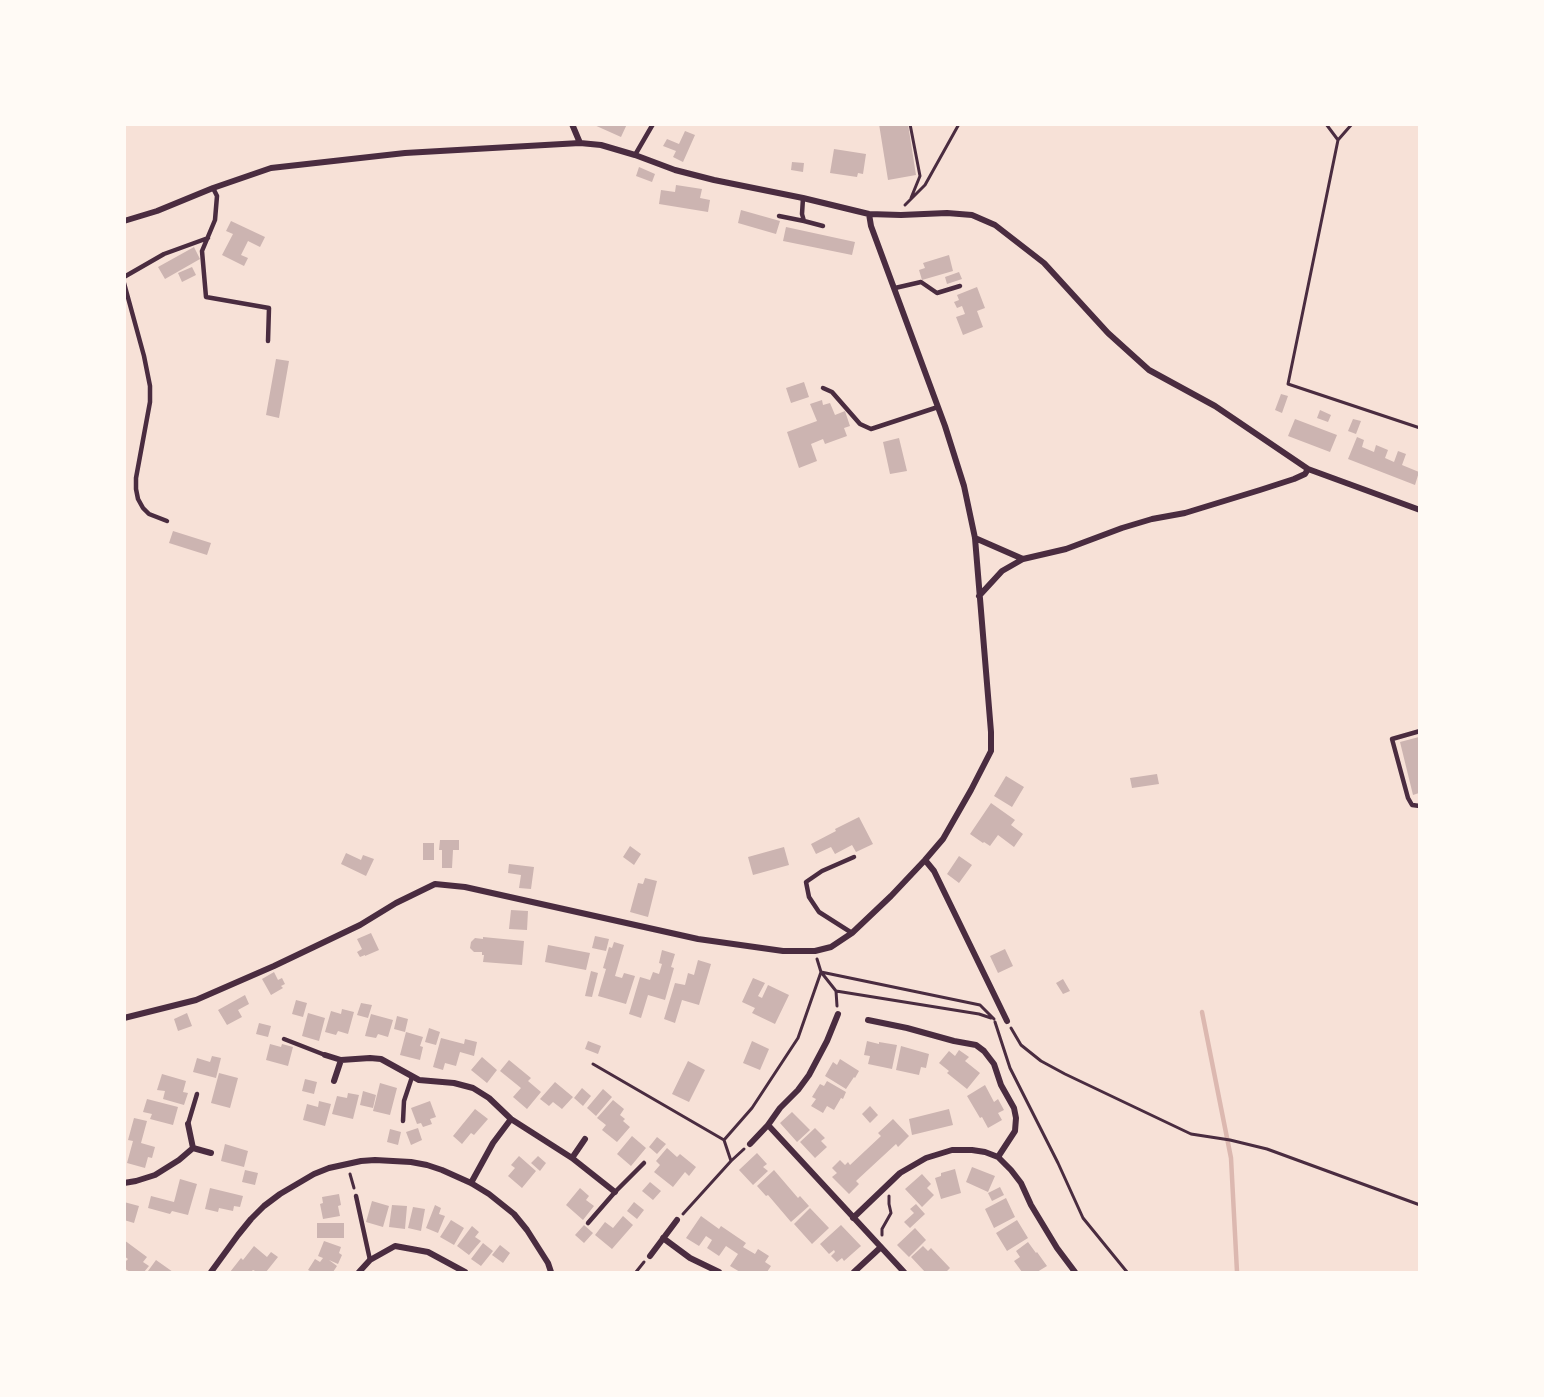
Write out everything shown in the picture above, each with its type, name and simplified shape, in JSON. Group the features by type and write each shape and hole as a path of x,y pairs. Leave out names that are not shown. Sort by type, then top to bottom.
{"street":[{"path":"572,124 580,144"},
{"path":"124,221 271,168 405,153 580,144 601,145 675,170 869,214 972,215 995,225 1044,263 1108,333 1149,370 1215,406 1308,469 1419,510"},
{"path":"124,1018 196,1000 245,979 360,925 396,903 435,884 465,887 699,939 783,951 815,951 831,947 852,933 925,860 943,839 991,751 975,538 964,486 869,214"},
{"path":"979,596 1002,571 1023,559 1066,549 1122,528 1152,519 1185,513 1260,490 1294,479 1305,474 1308,469"},
{"path":"975,538 1023,559"},
{"path":"925,860 934,871 1007,1021"},
{"path":"750,1144 810,1075 838,1014"},
{"path":"868,1020 976,1045 984,1050 994,1064 1001,1085 1014,1108 1016,1118 1014,1131 998,1157"},
{"path":"325,1055 341,1060 381,1059 419,1080 465,1085 489,1098 511,1119 572,1158 615,1192"},
{"path":"334,1081 341,1060"},
{"path":"471,1183 493,1143 511,1119"},
{"path":"188,1124 193,1148"},
{"path":"768,1125 904,1272"},
{"path":"572,1158 585,1139"},
{"path":"193,1148 212,1153"},
{"path":"124,1183 155,1175 193,1148"},
{"path":"853,1218 889,1182 911,1165 952,1150 972,1149 985,1152 998,1157 1021,1183 1031,1205 1057,1248 1075,1272"},
{"path":"212,1272 238,1235 264,1206 279,1194 329,1168 375,1160 411,1162 442,1170 471,1183 502,1203 514,1214 527,1230 548,1263 551,1272"},
{"path":"650,1256 677,1220"},
{"path":"663,1239 690,1258 719,1272"},
{"path":"360,1272 370,1260 395,1246 428,1252 465,1272"},
{"path":"854,1272 881,1247"}],"lane":[{"path":"635,155 653,124"},
{"path":"213,188 217,196 215,220 202,251 206,297 268,308 268,341"},
{"path":"804,198 802,214 804,221"},
{"path":"779,216 823,226"},
{"path":"124,278 164,254 208,238"},
{"path":"894,288 921,282 938,292 960,286"},
{"path":"124,283 150,386 150,402 136,489 143,508 150,514 167,521"},
{"path":"823,388 832,392 860,424 871,429 938,407"},
{"path":"1419,731 1392,739 1408,798 1412,805 1419,806"},
{"path":"852,933 819,912 809,897 806,882 822,871 854,857"},
{"path":"284,1039 325,1055"},
{"path":"403,1121 404,1101 412,1077"},
{"path":"188,1124 197,1094"},
{"path":"588,1223 644,1163"},
{"path":"356,1196 370,1260"}],"path":[{"path":"910,124 920,176 910,199"},
{"path":"901,215 906,203 925,185 959,124"},
{"path":"1326,124 1338,140"},
{"path":"1352,124 1338,140 1288,384 1419,428"},
{"path":"821,972 836,991 838,1014"},
{"path":"1007,1021 1021,1045 1041,1061 1191,1134 1267,1149 1419,1205"},
{"path":"593,1064 724,1140"},
{"path":"677,1220 730,1161 750,1144"},
{"path":"347,1164 356,1196"},
{"path":"881,1247 882,1230 891,1213 889,1182"}],"building":[{"path":"592,124 627,124 621,137"},
{"path":"879,124 908,124 916,175 888,180"},
{"path":"685,131 695,135 683,162 673,157 676,151 663,146 667,139 679,144"},
{"path":"834,149 866,154 863,174 858,173 857,177 830,173"},
{"path":"792,162 804,163 803,172 791,170"},
{"path":"639,167 655,174 652,182 636,176"},
{"path":"676,185 702,189 700,198 710,200 708,212 659,204 661,190 675,192"},
{"path":"741,210 780,221 776,234 738,223"},
{"path":"231,221 265,237 260,247 248,241 241,255 248,258 244,266 222,255 233,234 226,231"},
{"path":"786,227 855,242 852,255 783,241"},
{"path":"194,247 200,259 165,279 158,267"},
{"path":"949,255 953,271 922,280 919,270 925,268 923,263"},
{"path":"192,267 196,275 182,282 178,273"},
{"path":"959,272 962,279 947,284 945,277"},
{"path":"977,287 985,308 977,311 983,327 963,335 956,317 965,314 962,306 957,308 954,302 959,300 957,295"},
{"path":"276,359 289,361 279,418 266,415"},
{"path":"804,382 809,397 791,403 786,388"},
{"path":"1281,394 1288,396 1282,413 1275,410"},
{"path":"822,400 823,405 830,403 835,415 845,411 850,426 844,428 847,436 825,444 823,439 811,444 817,461 799,468 787,432 817,421 810,404"},
{"path":"1320,410 1331,415 1328,422 1317,418"},
{"path":"1295,419 1337,435 1330,452 1288,436"},
{"path":"1353,419 1361,421 1356,434 1348,431"},
{"path":"1357,437 1364,440 1362,447 1374,452 1376,445 1388,450 1385,458 1394,462 1398,451 1406,454 1402,465 1419,472 1415,485 1348,459"},
{"path":"899,438 907,471 890,474 883,442"},
{"path":"173,531 211,543 207,555 169,543"},
{"path":"1419,737 1419,793 1413,795 1400,742"},
{"path":"1157,774 1159,784 1132,788 1130,778"},
{"path":"1006,776 1024,787 1012,807 994,796"},
{"path":"991,803 1015,820 1011,825 1023,834 1014,847 998,835 990,846 970,834"},
{"path":"859,817 873,844 856,852 852,845 835,854 831,847 816,854 811,844"},
{"path":"440,840 459,840 459,850 453,850 452,868 442,868"},
{"path":"423,843 434,843 434,860 423,860"},
{"path":"630,846 641,854 634,865 623,857"},
{"path":"784,847 789,865 753,875 748,857"},
{"path":"346,853 361,860 363,855 374,859 366,876 341,864"},
{"path":"959,856 972,865 959,883 947,874"},
{"path":"509,864 534,867 531,889 519,888 521,875 508,873"},
{"path":"645,878 657,881 648,917 630,912 638,883 643,884"},
{"path":"511,910 528,911 527,930 509,929"},
{"path":"371,933 379,950 360,957 357,952 362,949 357,939"},
{"path":"595,936 609,939 606,951 592,948"},
{"path":"483,937 524,941 522,965 483,962 482,952 474,952 470,948 475,938 483,939"},
{"path":"614,942 624,945 615,976 622,978 624,973 635,976 626,1004 598,996 606,969 603,968 609,947 612,948"},
{"path":"548,945 590,953 586,970 545,962"},
{"path":"1005,949 1013,966 998,973 990,956"},
{"path":"662,950 675,954 671,967 674,968 665,1000 648,995 641,1018 629,1014 640,977 650,980 653,972 659,974"},
{"path":"698,960 711,964 699,1005 682,1000 675,1023 664,1019 675,983 685,985 688,973 694,975"},
{"path":"591,971 598,973 592,997 585,996"},
{"path":"274,972 278,980 282,978 285,984 281,986 283,988 271,995 262,979"},
{"path":"753,978 765,983 758,996 762,998 768,985 789,995 775,1024 752,1013 755,1008 742,1002"},
{"path":"1063,979 1070,991 1063,994 1056,983"},
{"path":"245,995 249,1004 238,1010 242,1017 227,1025 218,1010"},
{"path":"296,1000 307,1003 303,1017 292,1014"},
{"path":"361,1003 372,1005 368,1018 357,1015"},
{"path":"342,1009 354,1012 348,1034 338,1031 336,1035 325,1032 331,1011 341,1014"},
{"path":"187,1013 192,1026 178,1031 174,1019"},
{"path":"308,1013 325,1018 319,1041 302,1036"},
{"path":"371,1014 393,1020 388,1037 378,1034 376,1038 365,1036"},
{"path":"397,1016 408,1019 405,1032 394,1029"},
{"path":"259,1023 271,1026 268,1037 256,1034"},
{"path":"429,1028 440,1032 436,1045 425,1042"},
{"path":"406,1032 423,1037 420,1046 423,1047 420,1060 400,1055"},
{"path":"441,1038 464,1044 465,1039 477,1042 474,1056 460,1052 456,1066 445,1063 443,1070 433,1067"},
{"path":"588,1041 601,1046 598,1054 585,1049"},
{"path":"752,1041 769,1049 760,1070 743,1063"},
{"path":"867,1041 897,1045 892,1069 868,1064 870,1056 864,1055"},
{"path":"270,1044 293,1047 288,1066 266,1060"},
{"path":"901,1046 929,1054 926,1068 921,1067 919,1075 896,1070"},
{"path":"959,1050 969,1057 965,1061 980,1073 967,1089 947,1073 949,1071 939,1063 949,1051 955,1056"},
{"path":"212,1056 221,1058 216,1078 193,1072 197,1058 210,1062"},
{"path":"482,1057 497,1070 487,1083 471,1070"},
{"path":"840,1059 859,1071 846,1089 825,1076 833,1062 837,1065"},
{"path":"509,1060 531,1078 528,1081 541,1092 527,1109 513,1097 521,1088 500,1071"},
{"path":"688,1061 705,1070 689,1102 672,1094"},
{"path":"219,1073 238,1078 230,1108 211,1103"},
{"path":"162,1074 186,1081 183,1092 188,1093 184,1105 163,1099 165,1091 157,1090"},
{"path":"305,1079 317,1082 314,1094 302,1091"},
{"path":"827,1081 846,1092 834,1110 827,1106 823,1113 811,1106 816,1099 812,1097 820,1084 824,1086"},
{"path":"555,1082 573,1097 562,1109 553,1102 549,1106 540,1099"},
{"path":"380,1083 397,1088 390,1115 373,1111"},
{"path":"985,1085 994,1102 998,1099 1004,1110 998,1113 1002,1120 988,1128 967,1096"},
{"path":"582,1088 591,1096 583,1106 574,1098"},
{"path":"603,1089 612,1097 596,1116 587,1108"},
{"path":"363,1091 376,1095 373,1108 360,1105"},
{"path":"348,1093 359,1095 353,1119 332,1114 337,1096 347,1098"},
{"path":"147,1099 178,1107 173,1125 150,1119 152,1114 143,1112"},
{"path":"613,1100 624,1109 620,1115 630,1127 617,1142 602,1130 606,1125 597,1118"},
{"path":"319,1101 331,1104 325,1126 303,1120 307,1104 318,1107"},
{"path":"430,1101 436,1117 430,1119 432,1124 423,1127 421,1123 417,1124 411,1108"},
{"path":"870,1106 878,1115 870,1123 862,1114"},
{"path":"475,1109 488,1119 474,1135 471,1133 462,1144 453,1136"},
{"path":"949,1109 953,1125 912,1135 909,1119"},
{"path":"792,1112 810,1130 797,1142 780,1123"},
{"path":"134,1118 147,1121 141,1143 155,1147 152,1158 148,1157 145,1168 127,1163 133,1141 128,1140"},
{"path":"893,1119 909,1136 898,1147 896,1144 856,1181 859,1184 849,1194 832,1177 837,1173 832,1168 840,1160 845,1165 848,1162 850,1165 881,1136 878,1133"},
{"path":"418,1128 422,1140 411,1145 406,1132"},
{"path":"815,1128 825,1138 821,1141 827,1147 815,1158 800,1142"},
{"path":"390,1129 401,1132 398,1145 387,1142"},
{"path":"632,1136 646,1148 631,1166 617,1154"},
{"path":"657,1137 666,1144 657,1154 649,1147"},
{"path":"225,1144 248,1151 244,1167 221,1161"},
{"path":"667,1148 677,1157 680,1154 696,1167 689,1176 685,1172 673,1187 654,1172 660,1165 656,1161"},
{"path":"757,1153 767,1164 763,1167 768,1171 753,1185 739,1170"},
{"path":"519,1156 536,1171 522,1188 508,1176 515,1168 511,1165"},
{"path":"538,1156 546,1163 540,1171 531,1163"},
{"path":"972,1167 995,1176 988,1192 966,1182"},
{"path":"955,1169 961,1193 941,1199 935,1178 941,1176 941,1173"},
{"path":"245,1170 258,1173 255,1185 242,1182"},
{"path":"774,1170 798,1198 800,1196 809,1206 791,1222 768,1195 766,1196 757,1186"},
{"path":"922,1174 931,1184 927,1188 934,1195 922,1207 905,1189"},
{"path":"180,1179 197,1184 188,1215 172,1211 170,1214 148,1208 151,1196 174,1202"},
{"path":"650,1182 661,1191 653,1200 642,1191"},
{"path":"1000,1187 1004,1195 992,1201 988,1193"},
{"path":"210,1188 243,1196 240,1207 234,1206 233,1211 219,1208 218,1212 205,1209"},
{"path":"580,1188 589,1196 586,1200 594,1206 583,1220 566,1205"},
{"path":"339,1194 340,1216 323,1219 320,1204 323,1203 322,1197"},
{"path":"1006,1198 1015,1217 994,1228 985,1209"},
{"path":"372,1201 389,1206 383,1227 366,1222"},
{"path":"124,1202 139,1206 134,1223 124,1220"},
{"path":"634,1202 644,1210 637,1219 627,1211"},
{"path":"916,1204 925,1214 910,1228 904,1222 914,1213 910,1209"},
{"path":"392,1205 407,1206 405,1229 389,1227"},
{"path":"435,1205 441,1208 439,1214 445,1216 438,1233 426,1228"},
{"path":"413,1207 425,1209 421,1231 408,1228"},
{"path":"810,1208 829,1228 812,1244 794,1224"},
{"path":"623,1216 633,1225 612,1249 595,1235 605,1222 613,1228"},
{"path":"701,1216 719,1229 721,1226 746,1243 743,1247 755,1254 758,1249 769,1256 765,1262 771,1266 767,1272 740,1272 730,1266 738,1254 726,1246 719,1256 707,1248 712,1240 706,1236 699,1246 686,1238"},
{"path":"451,1220 464,1228 454,1245 440,1237"},
{"path":"1017,1220 1028,1238 1007,1251 996,1233"},
{"path":"317,1223 344,1223 344,1238 317,1238"},
{"path":"584,1225 593,1233 584,1243 575,1235"},
{"path":"841,1225 861,1246 844,1261 842,1258 837,1262 831,1256 834,1250 829,1254 820,1244"},
{"path":"472,1226 479,1232 475,1237 481,1241 469,1255 457,1246"},
{"path":"915,1228 926,1240 909,1257 897,1245"},
{"path":"124,1240 147,1257 143,1262 149,1266 144,1272 130,1272 124,1268 124,1263 128,1259 124,1256"},
{"path":"324,1241 341,1247 339,1253 342,1255 338,1264 329,1260 337,1266 333,1272 312,1272 308,1270 315,1259 320,1262 323,1258 318,1256"},
{"path":"1028,1242 1047,1266 1037,1272 1022,1272 1014,1261 1020,1257 1016,1251"},
{"path":"483,1243 493,1251 481,1266 471,1259"},
{"path":"500,1245 510,1253 503,1263 492,1255"},
{"path":"254,1246 267,1257 271,1252 278,1257 266,1272 253,1270 251,1272 230,1272 241,1258 243,1260"},
{"path":"923,1246 928,1251 931,1248 950,1268 948,1272 925,1272 911,1257"},
{"path":"156,1260 173,1272 148,1271"}],"waterway":[{"path":"1202,1012 1231,1158 1237,1272"}]}
